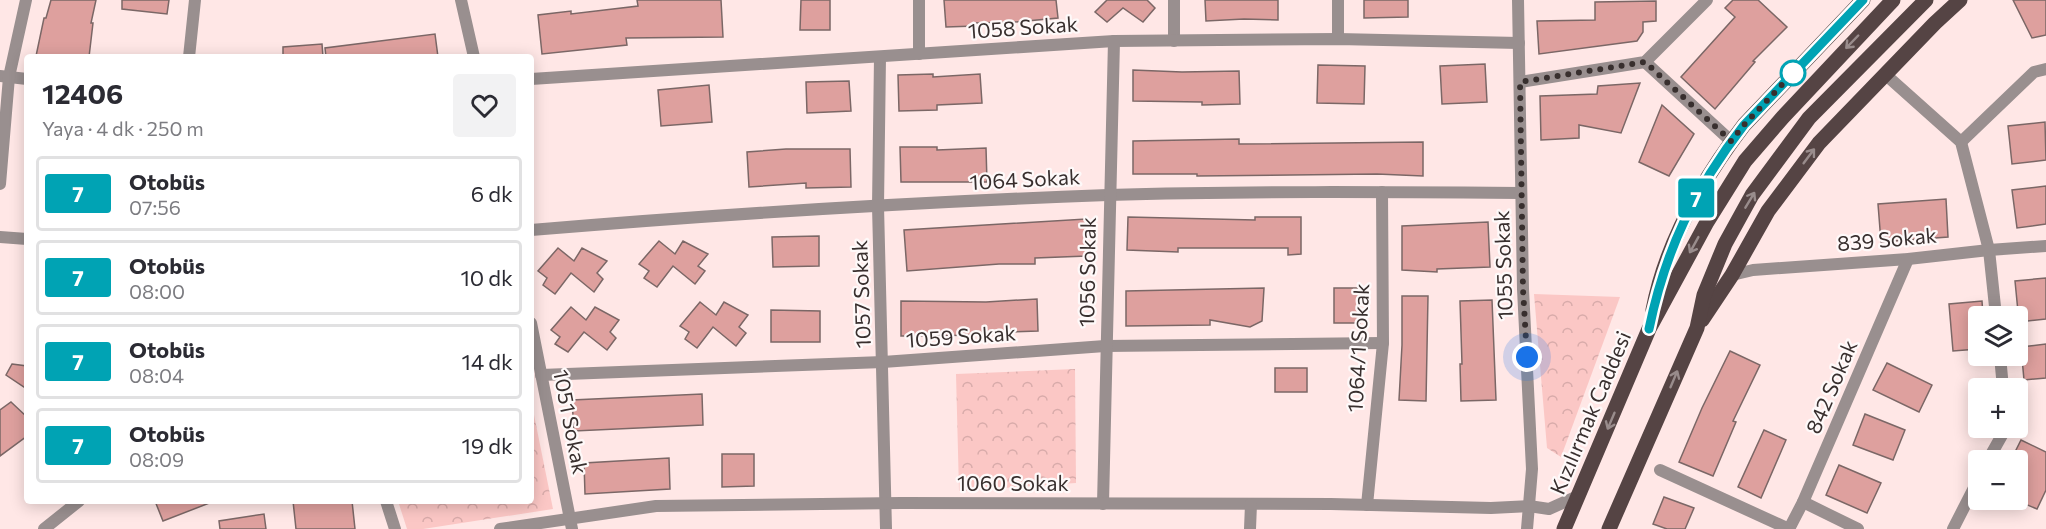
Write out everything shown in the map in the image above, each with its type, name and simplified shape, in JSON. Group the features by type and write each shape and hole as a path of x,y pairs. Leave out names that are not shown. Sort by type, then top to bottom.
{"main road":[{"path":"1649,329 1657,291 1682,224 1697,195 1731,141 1863,0"},
{"name":"Kızılırmak Caddesi","path":"1564,529 1649,329 1707,222 1745,161 1783,117 1893,0"},
{"path":"1697,328 1704,295 1712,275 1725,244 1752,195 1809,118 1926,0"},
{"path":"1609,529 1697,328 1732,274 1768,211 1819,143 1960,0"}],"street":[{"path":"0,184 4,77 26,0"},
{"path":"189,54 195,0"},
{"path":"461,0 473,54"},
{"path":"919,0 919,54"},
{"path":"1174,0 1174,41"},
{"path":"1338,0 1338,39"},
{"name":"1055 Sokak","path":"1518,0 1523,289 1532,469 1527,529"},
{"path":"1520,82 1645,62 1707,0"},
{"name":"1058 Sokak","path":"534,79 1114,41 1338,39 1519,43"},
{"name":"1056 Sokak","path":"1102,504 1114,41"},
{"name":"1057 Sokak","path":"880,57 878,206 886,529"},
{"path":"1645,62 1731,141"},
{"path":"1961,142 2034,72 2046,69"},
{"path":"1886,75 1961,142 1989,250 1995,306"},
{"path":"4,77 24,79"},
{"name":"1064/1 Sokak","path":"1367,505 1383,343 1382,192"},
{"name":"1064 Sokak","path":"534,230 713,215 1109,195 1521,193"},
{"path":"0,237 24,239"},
{"name":"839 Sokak","path":"1732,274 1753,270 1908,260 2046,246"},
{"name":"842 Sokak","path":"1789,529 1803,502 1908,260"},
{"name":"1051 Sokak","path":"534,337 571,524"},
{"name":"1059 Sokak","path":"542,375 883,362 1105,346 1383,343"},
{"path":"1660,470 1789,529"},
{"name":"1060 Sokak","path":"500,529 571,524 656,506 1251,504 1491,508 1529,506 1549,509 1578,496"},
{"path":"1953,529 1968,500"},
{"path":"1803,502 1858,529"},
{"path":"44,529 74,504"},
{"path":"387,504 395,529"},
{"path":"1250,529 1251,504"}],"green space":[{"path":"1534,294 1620,297 1561,457 1547,448"},
{"path":"1075,369 1076,483 959,491 956,374"},
{"path":"534,415 553,509 423,529 407,529 399,504 534,504"}],"building":[{"path":"51,0 96,0 91,23 93,23 89,54 36,54 44,18 46,18"},
{"path":"122,0 169,0 167,14 122,9"},
{"path":"637,0 721,0 723,37 626,38 627,45 542,54 538,15 571,11 571,14 638,6"},
{"path":"801,0 830,0 830,30 800,30"},
{"path":"944,0 1056,0 1058,18 946,27"},
{"path":"1107,0 1147,0 1155,8 1143,22 1123,8 1107,22 1095,12"},
{"path":"1205,0 1278,0 1278,20 1206,21"},
{"path":"1364,0 1408,0 1408,17 1364,18"},
{"path":"1733,0 1758,0 1787,27 1753,61 1755,62 1715,109 1681,77 1735,17 1725,8"},
{"path":"2013,0 2046,0 2046,35 2032,38"},
{"path":"1656,1 1656,21 1643,22 1643,32 1637,41 1539,54 1537,21 1595,20 1595,2"},
{"path":"435,34 438,54 326,54 325,48"},
{"path":"322,44 323,54 283,54 283,47"},
{"path":"1485,64 1487,102 1442,104 1440,66"},
{"path":"1318,65 1365,66 1364,104 1317,103"},
{"path":"1133,70 1239,71 1240,104 1202,105 1202,102 1133,101"},
{"path":"933,74 933,77 980,74 982,103 937,105 937,110 899,111 898,75"},
{"path":"849,81 851,111 807,113 806,82"},
{"path":"1640,83 1621,133 1579,125 1579,138 1541,140 1540,96 1597,94 1598,86"},
{"path":"709,85 712,122 661,126 658,90"},
{"path":"1662,105 1694,134 1669,176 1639,162"},
{"path":"2045,122 2046,160 2012,164 2008,126"},
{"path":"1239,139 1239,144 1423,142 1423,176 1133,174 1133,141"},
{"path":"900,147 937,147 937,150 986,148 987,182 901,182"},
{"path":"786,149 850,149 851,187 806,188 806,183 749,187 747,152"},
{"path":"2046,186 2046,224 2017,228 2012,190"},
{"path":"1946,199 1948,237 1881,242 1878,204"},
{"path":"1128,217 1255,220 1255,217 1301,217 1301,254 1288,255 1288,248 1178,248 1178,252 1127,250"},
{"path":"1086,219 1087,256 1035,258 1035,264 999,264 907,271 904,230"},
{"path":"1488,222 1490,267 1437,269 1437,272 1402,270 1402,226"},
{"path":"819,236 819,266 773,267 772,237"},
{"path":"659,241 675,254 683,241 708,254 698,266 705,271 695,284 673,266 657,287 644,278 649,271 639,264"},
{"path":"558,248 574,261 582,248 607,261 597,273 603,279 594,292 571,273 555,294 543,285 547,278 538,271"},
{"path":"2046,278 2046,319 2028,321 2028,306 2017,306 2015,281"},
{"path":"1264,288 1262,321 1250,327 1210,320 1210,325 1126,326 1126,291"},
{"path":"1334,288 1359,288 1360,323 1334,323"},
{"path":"1402,296 1428,296 1426,401 1399,400"},
{"path":"1037,299 1038,331 987,333 987,335 901,336 901,301 986,302"},
{"path":"1492,300 1496,400 1461,401 1460,301"},
{"path":"1982,301 1982,306 1968,306 1968,350 1953,351 1949,304"},
{"path":"700,302 716,315 724,302 748,315 739,327 746,333 736,346 713,327 697,348 685,339 689,332 680,326"},
{"path":"571,307 586,320 595,307 619,320 610,332 616,338 607,350 584,332 568,352 555,344 560,337 551,330"},
{"path":"771,310 820,311 820,342 771,342"},
{"path":"2046,344 2046,378 2024,378 2023,366 2028,366 2028,346"},
{"path":"1730,351 1760,365 1733,421 1736,422 1713,476 1679,462"},
{"path":"1887,363 1932,385 1919,412 1873,390"},
{"path":"12,364 24,366 24,387 6,375"},
{"path":"1275,368 1307,368 1307,392 1275,392"},
{"path":"702,394 703,425 574,431 572,400"},
{"path":"11,402 24,414 24,438 0,456 0,410"},
{"path":"1865,414 1905,430 1893,460 1853,445"},
{"path":"1764,430 1786,440 1761,498 1738,487"},
{"path":"2021,440 2046,452 2046,490 2037,509 2028,505 2028,450 2016,450"},
{"path":"722,454 754,454 754,486 722,487"},
{"path":"669,458 670,489 585,494 584,463"},
{"path":"1839,465 1881,483 1867,513 1826,495"},
{"path":"1664,497 1694,508 1685,529 1667,529 1653,524"},
{"path":"156,504 207,504 163,521"},
{"path":"293,504 352,504 355,529 296,529"},
{"path":"264,514 266,529 220,529 219,521"}],"bus line":[{"name":"7","path":"1649,329 1657,291 1682,224 1697,195 1731,141 1863,0"}],"route":[{"path":"1527,357 1523,289 1520,82 1645,62 1731,141 1793,73"}]}
